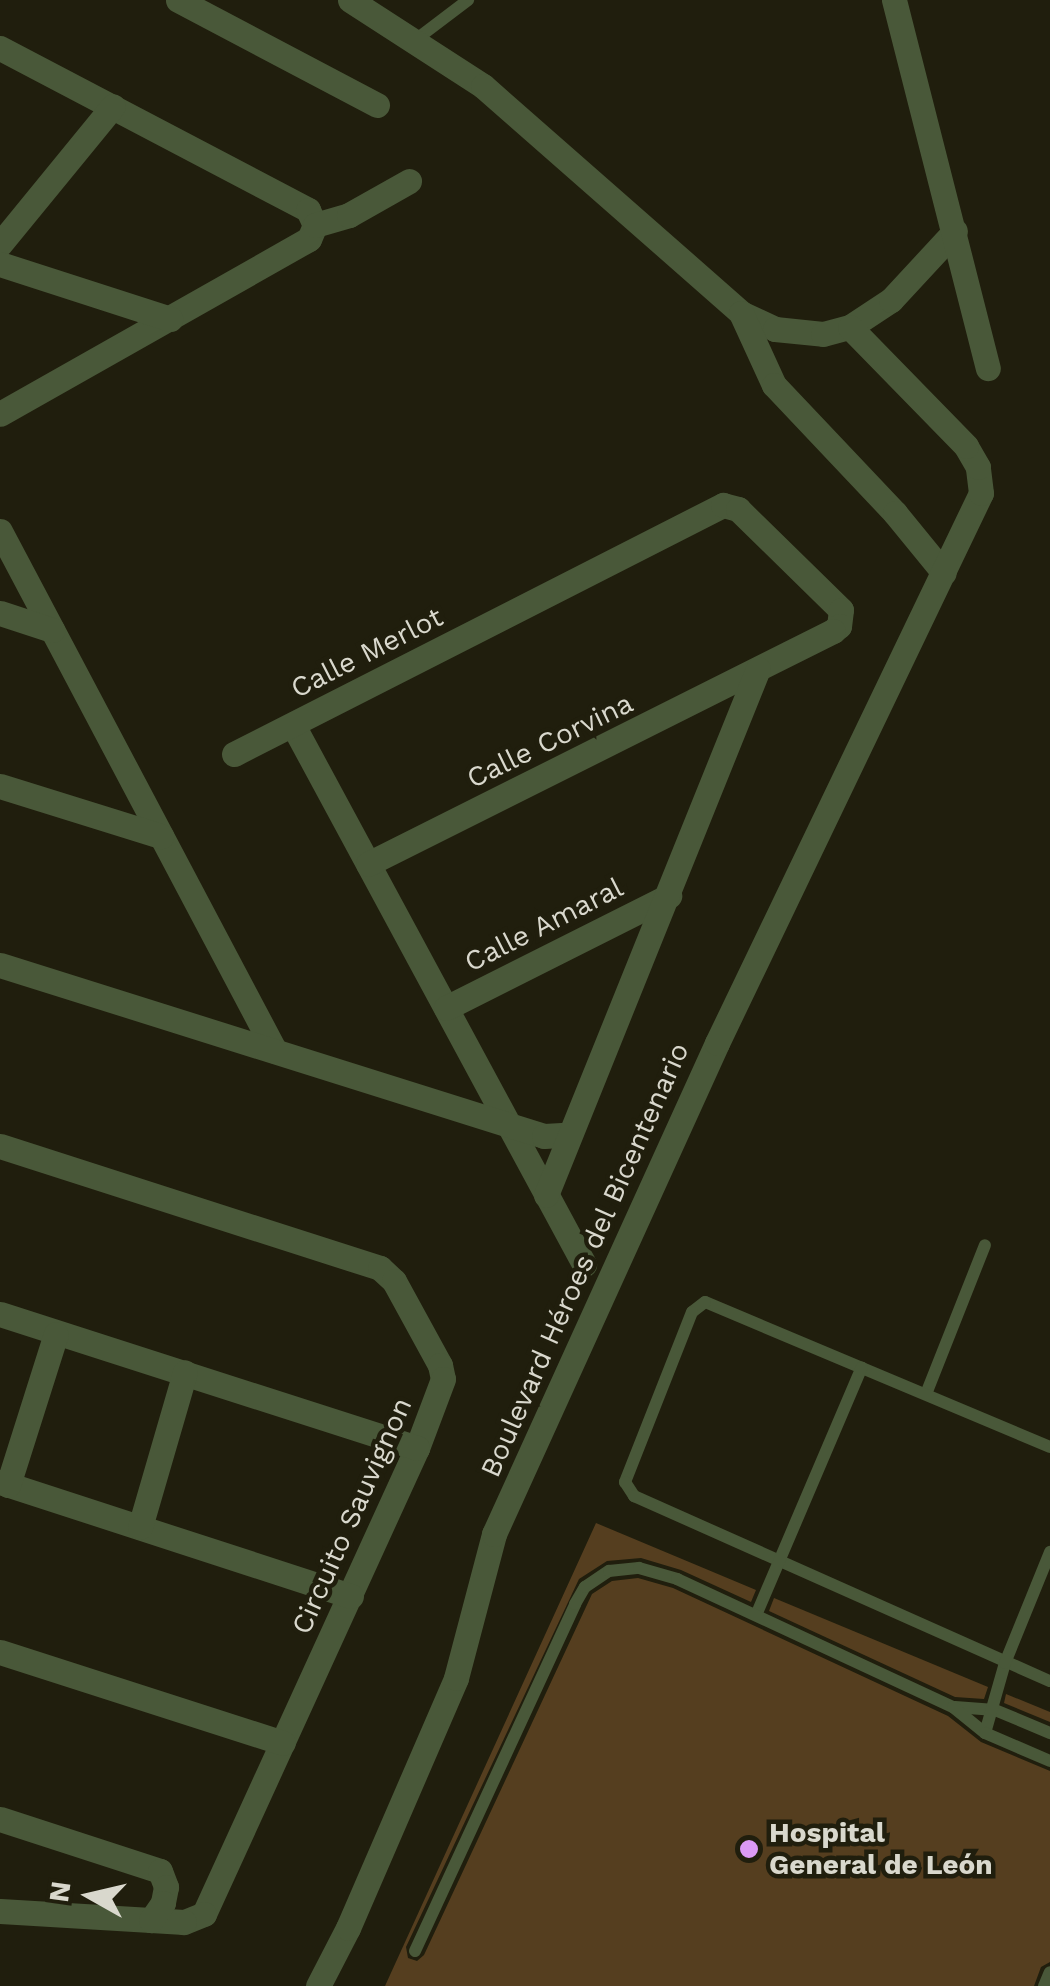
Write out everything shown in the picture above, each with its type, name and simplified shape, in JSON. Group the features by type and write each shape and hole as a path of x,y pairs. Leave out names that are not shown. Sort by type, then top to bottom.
{"street":[{"path":"178,0 377,104"},
{"path":"350,0 526,120 741,313 775,329 823,334 850,327 891,300 955,231"},
{"path":"894,0 988,368"},
{"path":"0,48 308,210 315,225 309,240 0,414"},
{"path":"0,244 112,106"},
{"path":"315,225 349,215 410,181"},
{"path":"0,264 170,319"},
{"path":"741,313 774,384 895,513 944,573"},
{"name":"Boulevard Héroes del Bicentenario","path":"318,1986 348,1928 456,1678 494,1534 709,1060 980,493 978,467 966,446 850,327"},
{"name":"Calle Merlot","path":"584,1264 293,725 723,505 738,509 823,589 837,603 842,618"},
{"path":"0,531 275,1051"},
{"path":"0,613 52,630"},
{"name":"Calle Corvina","path":"368,864 833,631 842,618"},
{"path":"546,1195 566,1135 668,896 758,669"},
{"path":"234,754 293,725"},
{"path":"0,786 161,836"},
{"name":"Calle Amaral","path":"446,1008 668,896"},
{"path":"0,965 544,1136 566,1135"},
{"path":"215,1033 230,1027 250,1005"},
{"path":"440,1103 462,1095 481,1073"},
{"name":"Circuito Sauvignon","path":"0,1146 380,1268 394,1281 442,1371 441,1386 417,1448 204,1914 191,1922 0,1911"},
{"path":"0,1314 417,1448"},
{"path":"56,1334 4,1484 351,1596"},
{"path":"140,1527 185,1372"},
{"path":"0,1652 283,1743"},
{"path":"0,1819 160,1871 166,1887 164,1904 151,1920"}],"lane":[{"path":"414,42 468,0"},
{"path":"926,1394 985,1245"},
{"path":"1050,1447 705,1302 695,1306 626,1482 634,1496 1050,1681"},
{"path":"756,1613 862,1367"},
{"path":"985,1733 995,1710 1006,1662 1050,1552"},
{"path":"415,1950 585,1587 610,1570 639,1568 677,1578 953,1707 985,1733 1050,1761"},
{"path":"953,1707 995,1710 1050,1733"},
{"path":"1044,1986 1050,1972"}],"building":[{"name":"Hospital General de León","path":"596,1523 756,1590 751,1602 681,1570 641,1558 607,1561 579,1579 406,1947 408,1958 417,1961 424,1955 592,1594 612,1581 638,1578 673,1588 948,1716 981,1742 1050,1771 1050,1962 1041,1967 1034,1986 385,1986"},
{"path":"774,1598 988,1687 984,1699 955,1697 769,1611"},
{"path":"1006,1694 1050,1712 1050,1722 1004,1703"}],"place":[{"name":"Hospital General de León","path":"749,1849"}]}
